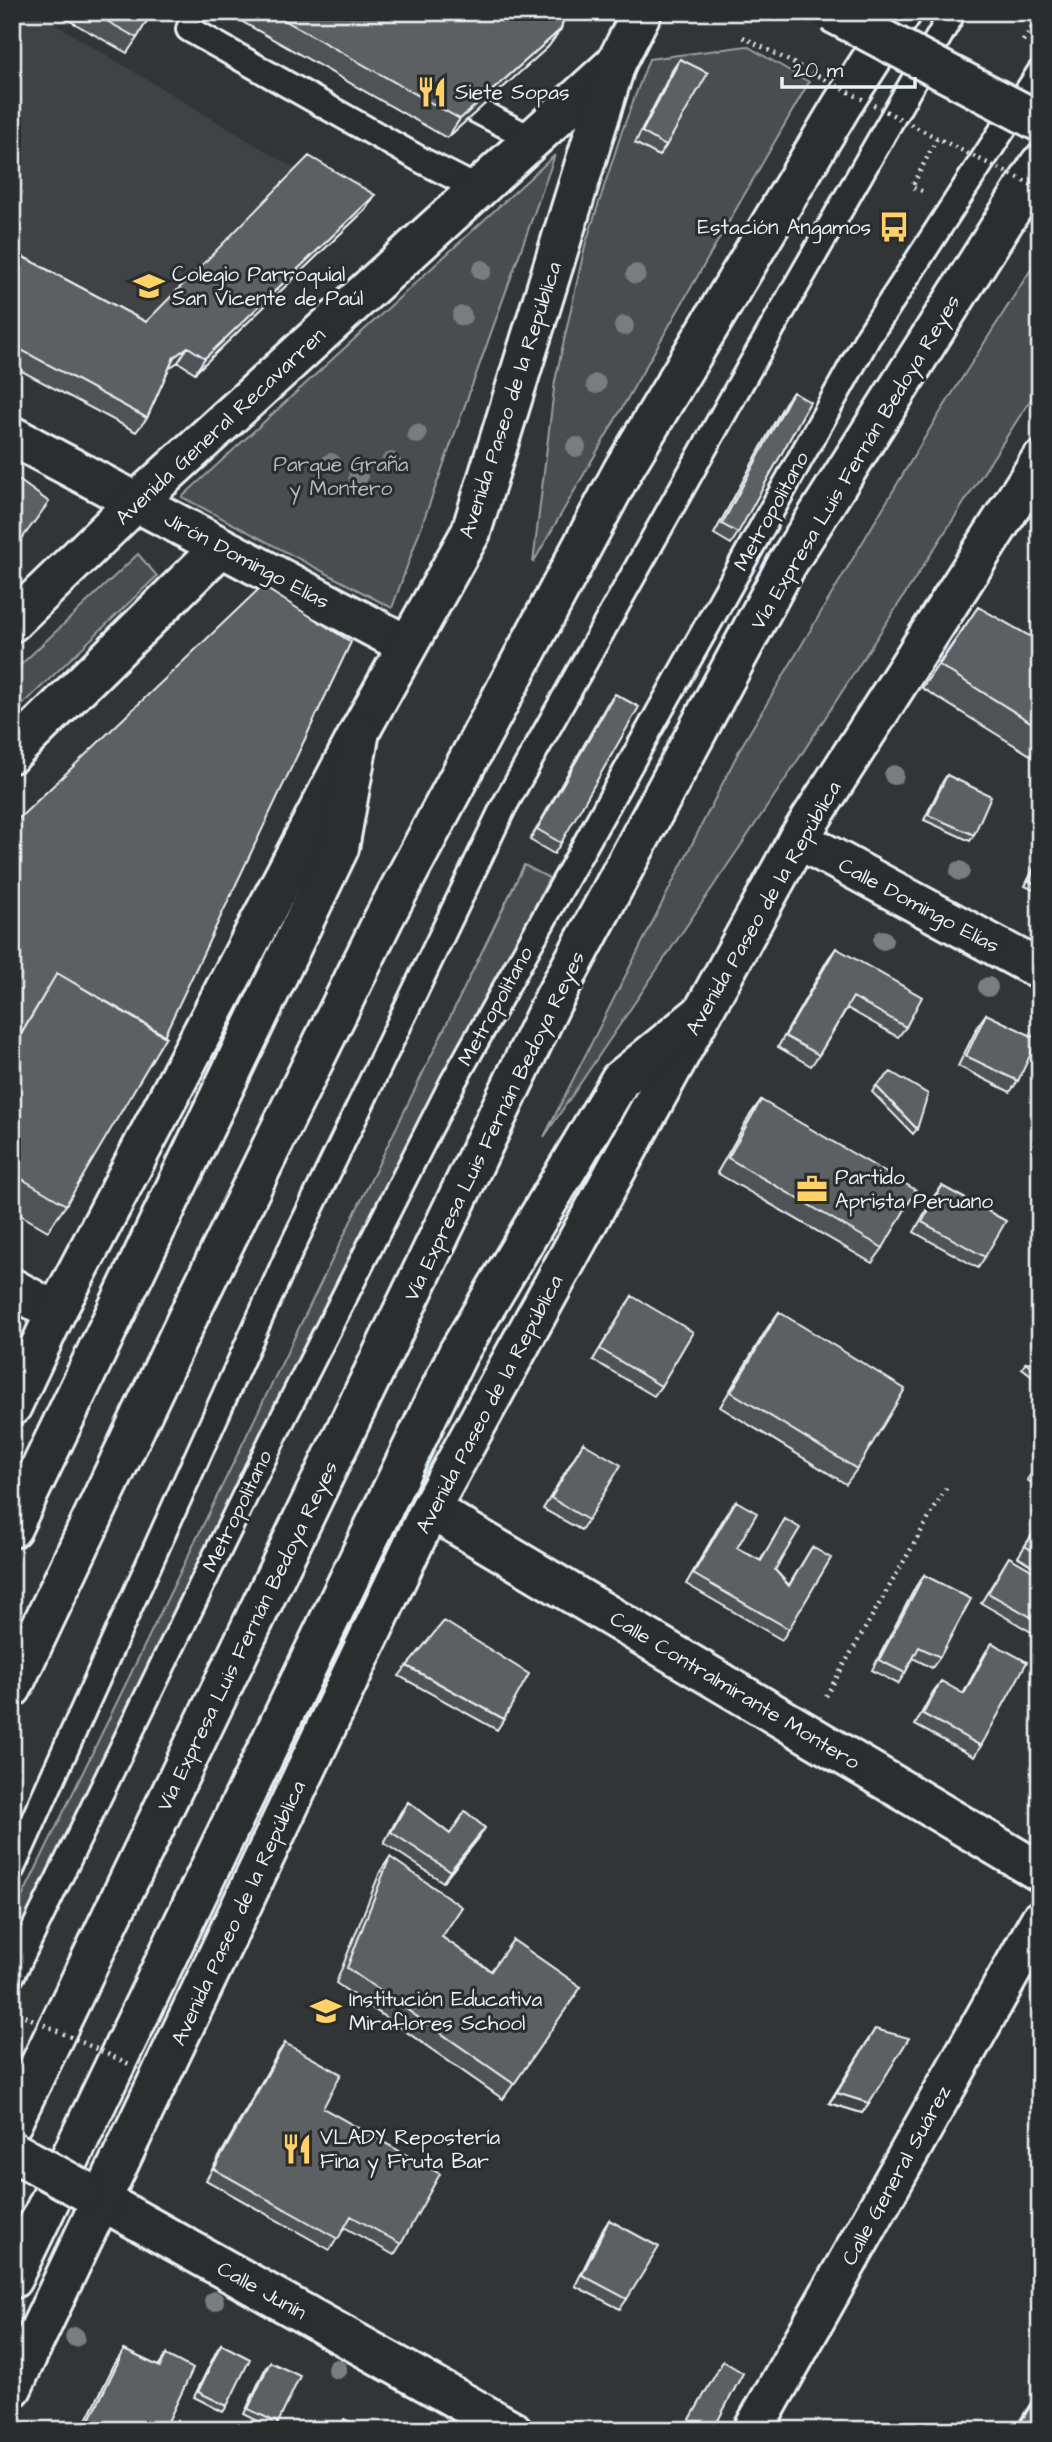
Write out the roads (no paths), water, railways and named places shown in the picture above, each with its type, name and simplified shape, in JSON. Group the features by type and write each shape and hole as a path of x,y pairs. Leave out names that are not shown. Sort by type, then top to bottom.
{"main road":[{"name":"Avenida Paseo de la República","path":"12,1406 57,1312 360,732 471,532 616,63 642,12"},
{"path":"831,12 1040,122"},
{"path":"12,1688 188,1317 384,918 623,470 835,117 902,12"},
{"name":"Avenida General Recavarren","path":"12,622 136,502 616,63"},
{"name":"Vía Expresa Luis Fernán Bedoya Reyes","path":"12,2123 552,1002 787,564 1040,164"},
{"name":"Jirón Domingo Elías","path":"12,436 407,645"},
{"name":"Avenida Paseo de la República","path":"12,2388 92,2195 430,1509 798,839 1040,461"},
{"path":"12,753 221,547"},
{"path":"12,1528 340,848 360,732"},
{"name":"Calle Domingo Elías","path":"798,839 1040,970"},
{"path":"12,2279 458,1353 620,1080 702,1013"},
{"path":"12,1288 57,1312"},
{"name":"Calle Contralmirante Montero","path":"430,1509 1040,1872"},
{"name":"Calle General Suárez","path":"753,2430 1040,1920"},
{"name":"Calle Junín","path":"12,2151 512,2430"}],"lane":[{"path":"12,1868 290,1251 503,808 953,12"},
{"path":"189,29 423,161 478,189"},
{"name":"Metropolitano","path":"12,1975 276,1432 453,1082 868,337 1040,72"},
{"path":"426,84 532,139"}],"place":[{"name":"Siete Sopas","path":"432,92"},
{"name":"Estación Angamos","path":"894,227"},
{"name":"Colegio Parroquial San Vicente de Paúl","path":"149,286"},
{"name":"Partido Aprista Peruano","path":"812,1189"},
{"name":"Institución Educativa Miraflores School","path":"326,2011"},
{"name":"VLADY Repostería Fina y Fruta Bar","path":"297,2149"}],"park label":[{"name":"Parque Graña y Montero","path":"341,476"}]}
